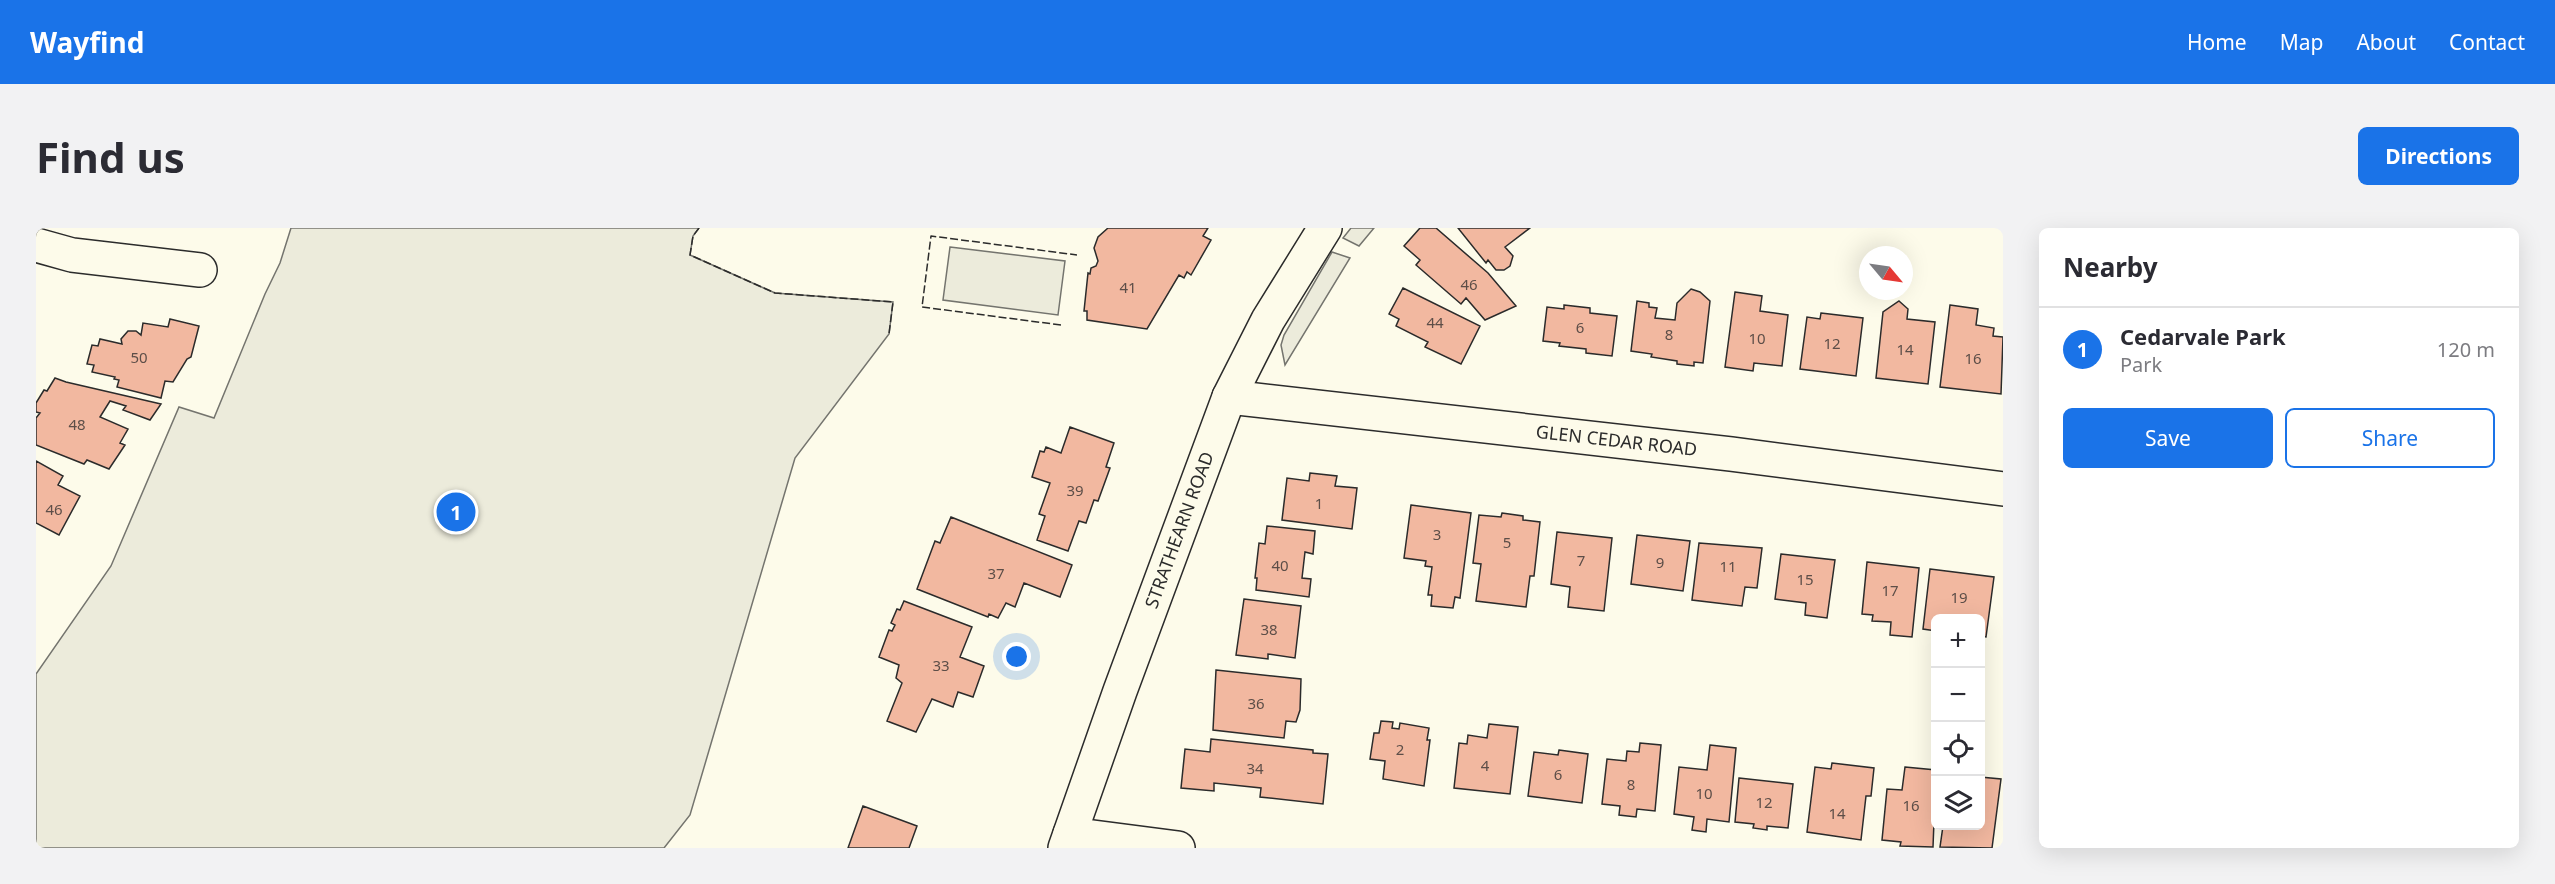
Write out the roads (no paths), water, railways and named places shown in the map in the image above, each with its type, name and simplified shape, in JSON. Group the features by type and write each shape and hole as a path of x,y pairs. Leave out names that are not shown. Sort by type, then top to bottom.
{"street":[{"name":"STRATHEARN ROAD","path":"1068,841 1120,691 1229,397 1268,320 1325,228"},
{"path":"36,245 72,255 200,270"},
{"name":"GLEN CEDAR ROAD","path":"1229,397 1731,454 2003,489"},
{"path":"1068,841 1179,848"}],"place":[{"name":"Cedarvale Park","path":"456,512"}]}
